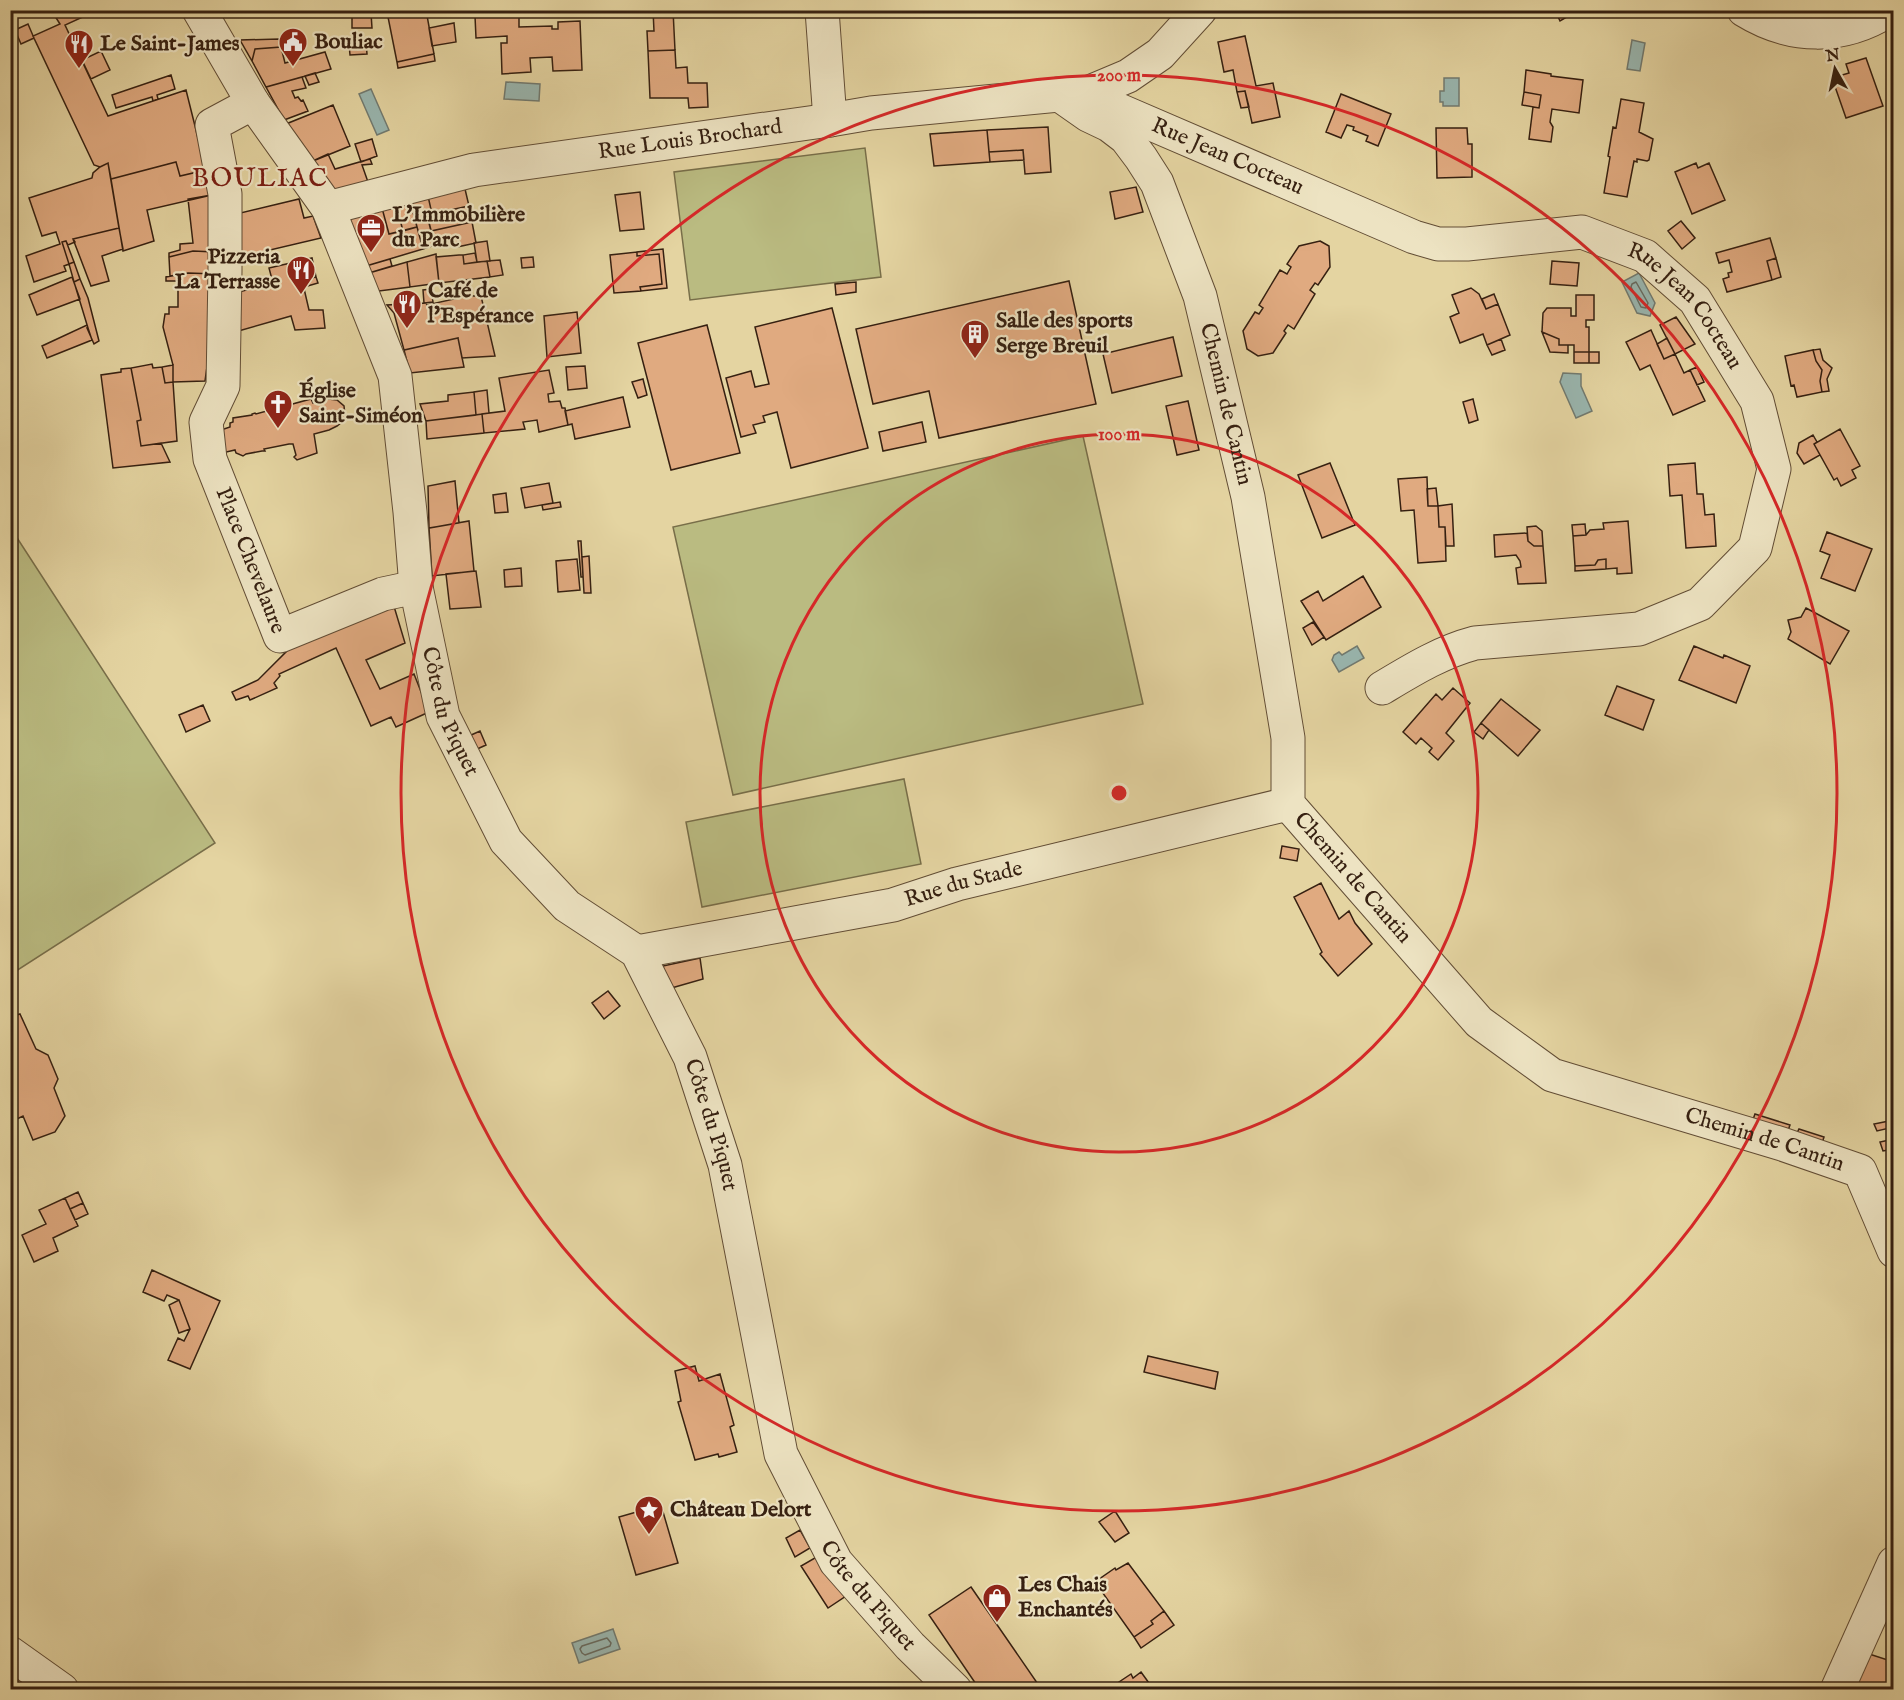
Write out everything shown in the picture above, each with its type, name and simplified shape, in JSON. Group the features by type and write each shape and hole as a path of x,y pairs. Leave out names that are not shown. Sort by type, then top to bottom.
{"street":[{"path":"199,10 253,103 327,208 394,376 408,489 416,587"},
{"path":"822,10 830,120"},
{"path":"1058,94 1090,92 1128,76 1160,54 1200,10"},
{"path":"1744,10 1769,24 1817,33 1842,31 1866,23 1889,10"},
{"name":"Rue Louis Brochard","path":"327,208 474,170 871,113 1058,94"},
{"name":"Rue Jean Cocteau","path":"1058,94 1100,101 1414,237 1438,244 1467,244 1582,232 1645,256 1695,300 1757,401 1774,469 1755,548 1700,604 1639,629 1475,643 1453,648 1382,688"},
{"name":"Chemin de Cantin","path":"1058,94 1088,116 1109,125 1126,138 1141,158 1156,183 1200,296 1248,497 1288,738 1288,804 1479,1022 1488,1029 1552,1075 1782,1144 1860,1171 1893,1251"},
{"name":"Place Chevelaure","path":"253,103 212,125 225,194 225,227 223,386 206,422 210,459 280,636 383,594 416,587"},
{"name":"Côte du Piquet","path":"416,587 443,716 506,841 567,906 637,952 690,1057 725,1165 781,1454 836,1562 910,1646 954,1689"},
{"name":"Rue du Stade","path":"637,952 893,905 957,884 1288,804"},
{"path":"1837,1689 1893,1563"},
{"path":"10,1653 62,1689"},
{"path":"10,1664 31,1689"}],"green space":[{"path":"865,148 881,277 690,300 674,172"},
{"path":"1083,436 1143,704 733,795 673,527"},
{"path":"10,527 215,843 13,973 10,973"},
{"path":"904,779 921,864 702,907 686,822"}],"water":[{"path":"1632,40 1645,43 1640,71 1627,69"},
{"path":"1444,78 1459,78 1459,106 1443,106 1443,102 1440,102 1440,91 1444,91"},
{"path":"506,82 540,84 539,101 504,99"},
{"path":"371,89 389,130 377,135 359,94"},
{"path":"1639,273 1655,303 1650,316 1637,313 1622,282"},
{"path":"1563,373 1581,374 1581,386 1592,411 1576,418 1560,382"},
{"path":"1357,646 1364,658 1339,672 1332,660 1334,655 1339,652 1342,655"},
{"path":"613,1629 620,1649 579,1663 572,1643"}],"building":[{"path":"59,10 98,10 65,25 108,116 186,90 206,170 180,176 176,162 111,179 108,163 100,167 94,165 33,36 60,24 53,13"},
{"path":"344,10 371,10 371,13 345,15"},
{"path":"426,10 434,54 397,62 387,12"},
{"path":"653,10 673,10 675,50 648,51 647,31 654,31"},
{"path":"1555,10 1579,10 1560,21"},
{"path":"371,13 372,28 352,28 352,14"},
{"path":"519,13 519,27 552,26 552,29 558,29 558,22 580,21 582,70 553,71 552,57 530,58 531,72 502,74 501,43 507,43 507,36 476,38 475,16"},
{"path":"454,23 456,42 432,46 429,28"},
{"path":"28,24 34,38 21,44 15,30"},
{"path":"1245,36 1256,86 1273,83 1280,117 1252,123 1245,91 1237,92 1233,70 1224,72 1218,42"},
{"path":"279,39 281,47 255,49 252,61 240,40"},
{"path":"366,42 367,54 350,55 349,44"},
{"name":"Bouliac","path":"281,47 285,63 325,52 331,69 266,87 252,61 255,49"},
{"path":"675,50 676,68 687,67 688,83 707,83 708,107 689,108 688,98 650,98 648,51"},
{"path":"101,51 110,70 91,79 82,60"},
{"path":"434,54 435,61 398,68 397,62"},
{"path":"1866,58 1883,106 1846,118 1832,78 1849,73 1846,64"},
{"path":"1526,70 1583,80 1579,113 1552,109 1551,142 1529,139 1533,107 1539,108 1541,95 1524,92"},
{"path":"315,73 319,82 309,85 305,76"},
{"path":"171,75 175,89 157,95 158,99 153,101 152,97 116,108 112,95"},
{"path":"302,77 306,88 292,91 295,98 303,100 308,111 284,120 266,87"},
{"path":"1245,91 1249,107 1241,108 1237,92"},
{"path":"1524,92 1541,95 1539,108 1522,105"},
{"path":"1341,94 1391,114 1378,146 1366,141 1368,136 1347,125 1341,138 1326,132"},
{"path":"1621,99 1644,103 1639,132 1653,139 1649,160 1634,161 1627,197 1604,193 1613,127 1616,128"},
{"path":"333,105 350,146 308,163 286,124"},
{"path":"1048,127 1051,172 1025,174 1023,150 989,152 987,130"},
{"path":"1436,128 1467,128 1468,144 1472,144 1472,177 1437,178"},
{"path":"987,130 990,162 934,166 930,134"},
{"path":"372,139 377,156 361,162 355,144"},
{"path":"1023,150 1024,160 990,162 989,152"},
{"path":"328,154 335,169 370,159 372,164 362,165 368,182 325,195 308,163"},
{"path":"176,162 180,176 206,170 212,195 147,210 154,241 123,251 111,179"},
{"path":"108,163 119,228 73,239 75,242 68,245 66,241 62,242 69,264 64,266 66,271 34,282 26,256 60,244 56,232 42,236 29,198 92,178 93,173"},
{"path":"1696,163 1698,168 1709,163 1725,200 1692,214 1675,172"},
{"path":"1136,187 1143,212 1115,219 1110,192"},
{"path":"465,189 469,206 432,214 428,196"},
{"path":"640,192 644,229 620,231 615,195"},
{"path":"212,195 215,252 193,251 169,257 169,253 180,250 180,244 193,243 188,199"},
{"path":"428,196 432,214 427,215 435,245 423,249 410,201"},
{"path":"299,199 304,218 313,216 321,238 232,259 236,214"},
{"path":"410,201 417,227 403,231 396,204"},
{"path":"396,204 403,231 389,234 382,208"},
{"path":"469,206 472,222 431,231 427,215"},
{"path":"382,208 389,234 417,227 423,249 366,266 347,217"},
{"path":"1681,221 1695,238 1682,249 1668,231"},
{"path":"472,222 476,243 457,247 457,243 435,245 431,231"},
{"path":"119,228 123,249 102,256 109,281 91,286 73,239"},
{"path":"1770,238 1776,258 1767,261 1772,280 1727,292 1723,279 1729,277 1728,273 1732,272 1729,260 1719,263 1716,253"},
{"path":"66,241 74,262 69,264 62,242"},
{"path":"487,241 490,261 477,262 474,243"},
{"path":"1320,241 1329,246 1330,267 1318,285 1315,283 1310,290 1315,294 1294,329 1288,325 1284,331 1286,333 1273,353 1258,356 1247,349 1243,331 1255,312 1259,314 1263,308 1259,305 1280,270 1287,274 1291,267 1287,264 1299,246"},
{"path":"663,249 667,288 641,291 640,287 662,284 659,254 637,256 637,252"},
{"path":"193,251 215,252 215,274 188,273 170,276 169,257"},
{"path":"637,252 637,256 659,254 662,284 640,287 641,291 614,293 610,255"},
{"path":"475,253 477,262 464,264 463,255"},
{"path":"436,254 439,283 410,287 407,262"},
{"path":"463,255 464,264 487,261 490,277 439,283 436,257"},
{"path":"533,257 534,267 522,268 521,258"},
{"path":"312,258 316,277 302,280 309,310 323,310 325,328 295,330 291,316 235,332 235,293 273,283 269,268"},
{"path":"1776,258 1781,277 1772,280 1767,261"},
{"path":"390,259 392,266 369,273 366,266"},
{"path":"500,260 503,275 490,277 487,261"},
{"path":"1552,261 1579,263 1577,286 1550,284"},
{"path":"74,262 80,279 74,282 69,264"},
{"path":"407,262 410,287 379,291 369,273"},
{"path":"188,273 215,274 214,316 205,381 173,382 173,365 163,327 165,314 169,314 169,307 178,307 178,281 166,281 166,277"},
{"path":"72,277 80,299 37,315 29,295"},
{"path":"316,277 318,283 304,287 302,280"},
{"path":"80,279 88,298 99,341 94,344 74,282"},
{"name":"Salle des sports Serge Breuil","path":"1069,281 1096,404 939,438 929,391 873,404 856,329"},
{"path":"856,282 856,292 836,295 835,284"},
{"path":"1471,288 1479,294 1486,309 1498,304 1510,335 1487,345 1483,334 1460,343 1450,317 1459,313 1452,295"},
{"path":"431,289 433,302 424,303 423,290"},
{"path":"1494,294 1498,304 1486,309 1482,299"},
{"path":"472,295 481,296 495,356 462,358 458,338 404,350 394,313 387,305 426,303 427,305"},
{"path":"1576,295 1594,295 1594,320 1586,320 1586,327 1589,327 1589,352 1574,352 1574,345 1559,345 1559,339 1542,332 1543,313 1547,308 1571,308 1571,316 1576,316"},
{"path":"832,308 868,448 791,468 777,412 763,416 765,422 753,425 756,433 741,437 726,378 751,371 755,387 769,384 755,327"},
{"path":"577,312 581,353 547,357 544,316"},
{"path":"1676,317 1695,344 1675,354 1660,325"},
{"path":"87,325 92,340 47,358 42,346"},
{"path":"707,325 740,453 671,470 638,343"},
{"path":"1651,330 1664,359 1675,354 1684,373 1690,370 1705,401 1673,415 1650,365 1640,370 1626,342"},
{"path":"1542,332 1559,339 1559,345 1568,345 1568,353 1550,352"},
{"path":"1173,337 1182,376 1112,393 1103,354"},
{"path":"458,338 464,367 410,373 404,350"},
{"path":"1667,338 1675,354 1664,359 1657,344"},
{"path":"1501,339 1505,350 1492,355 1487,345"},
{"path":"1820,349 1823,360 1832,368 1827,379 1829,391 1822,392 1820,381 1822,370 1813,350"},
{"path":"1813,350 1822,370 1820,381 1822,392 1797,397 1794,385 1791,386 1785,356"},
{"path":"1574,352 1589,352 1589,363 1574,363"},
{"path":"1589,352 1599,352 1599,363 1589,363"},
{"path":"152,364 153,368 162,367 165,383 173,382 177,441 141,446 137,421 141,420 131,368"},
{"path":"173,365 173,382 165,383 162,367"},
{"path":"585,366 587,388 568,390 566,367"},
{"path":"1697,367 1704,382 1697,385 1690,370"},
{"path":"131,368 141,420 137,421 141,446 161,443 170,462 113,468 101,375"},
{"path":"549,370 554,393 548,394 549,402 560,401 562,408 565,408 568,425 539,432 537,420 523,422 525,429 484,433 482,414 505,411 499,378"},
{"path":"643,379 647,395 638,398 632,382"},
{"path":"487,390 489,413 476,415 474,392"},
{"path":"474,392 476,415 426,421 420,404 448,401 448,395"},
{"path":"623,397 630,427 575,439 572,424 568,425 565,411"},
{"name":"Église Saint-Siméon","path":"311,399 313,403 328,399 337,400 344,406 346,415 337,426 314,434 317,453 297,460 294,457 296,455 293,444 289,444 243,456 235,450 223,455 221,430 230,427 233,418"},
{"path":"1473,399 1478,420 1469,423 1463,402"},
{"path":"1188,401 1199,450 1177,455 1166,406"},
{"path":"482,414 484,433 427,439 426,421"},
{"path":"922,422 926,442 883,451 879,432"},
{"path":"1840,429 1860,466 1852,470 1856,478 1841,486 1837,478 1834,480 1814,444"},
{"path":"1813,435 1817,442 1814,444 1820,455 1804,464 1797,453 1799,443"},
{"path":"1330,463 1355,525 1322,538 1298,475"},
{"path":"1695,463 1697,494 1703,494 1705,515 1714,514 1716,546 1686,548 1682,495 1670,496 1668,465"},
{"path":"1427,477 1428,506 1438,506 1439,527 1445,527 1446,561 1418,563 1414,510 1401,511 1398,479"},
{"path":"455,481 459,523 429,528 428,486"},
{"path":"549,483 553,503 525,508 521,488"},
{"path":"1436,488 1438,506 1428,506 1427,489"},
{"path":"506,493 508,512 495,513 493,495"},
{"path":"560,502 561,507 543,510 542,505"},
{"path":"1452,504 1454,546 1446,546 1445,527 1439,527 1438,506"},
{"path":"469,521 474,571 432,576 429,528"},
{"path":"1628,521 1632,573 1617,574 1617,568 1606,569 1606,559 1598,560 1595,565 1575,566 1573,536 1586,535 1590,530 1604,529 1603,523"},
{"path":"1585,524 1586,535 1573,536 1572,525"},
{"path":"1536,526 1542,531 1543,546 1534,546 1528,541 1527,527"},
{"path":"1827,532 1872,549 1855,591 1821,578 1830,555 1820,551"},
{"path":"1527,533 1528,541 1534,546 1543,546 1546,583 1518,584 1516,568 1521,567 1516,555 1495,557 1494,535"},
{"path":"578,541 581,541 583,577 581,577"},
{"path":"589,556 591,593 584,593 582,557"},
{"path":"577,559 580,590 558,592 556,561"},
{"path":"1606,559 1606,569 1575,571 1575,566 1595,565 1598,560"},
{"path":"521,568 522,586 505,587 504,570"},
{"path":"476,571 481,607 450,609 446,574"},
{"path":"1363,576 1381,607 1326,640 1301,601 1318,591 1323,601"},
{"path":"393,603 405,643 366,660 380,689 414,674 429,712 396,727 391,717 371,726 336,648 279,674 280,676 274,683 277,688 250,700 248,696 236,700 232,692 258,680 288,650"},
{"path":"1806,608 1849,631 1830,664 1788,639 1791,632 1788,620 1801,617"},
{"path":"1313,622 1324,637 1312,645 1303,628"},
{"path":"1694,646 1750,666 1736,703 1679,680"},
{"path":"1617,686 1654,700 1643,730 1605,715"},
{"path":"1453,688 1470,703 1446,733 1454,741 1438,760 1429,752 1432,748 1421,738 1416,744 1403,732 1436,694 1442,700"},
{"path":"1501,699 1540,730 1518,756 1481,723"},
{"path":"203,705 210,721 186,732 179,715"},
{"path":"1481,723 1489,730 1483,739 1474,732"},
{"path":"480,731 486,745 475,750 469,736"},
{"path":"1282,846 1299,849 1297,861 1280,858"},
{"path":"1321,883 1339,919 1349,911 1355,923 1372,944 1338,976 1320,954 1322,952 1294,897"},
{"path":"700,958 703,979 668,989 663,966"},
{"path":"608,991 620,1006 604,1019 592,1003"},
{"path":"20,1014 36,1049 48,1055 58,1079 54,1088 65,1116 55,1132 33,1140 23,1116 15,1120 10,1108 10,1105 15,1104 10,1092 10,1087 14,1086 10,1076 10,1017"},
{"path":"1755,1114 1790,1125 1786,1136 1751,1125"},
{"path":"1894,1120 1894,1127 1877,1131 1874,1124"},
{"path":"1799,1129 1824,1137 1818,1156 1791,1145"},
{"path":"1894,1139 1894,1149 1883,1151 1880,1142"},
{"path":"78,1192 83,1203 70,1209 65,1198"},
{"path":"65,1198 78,1226 53,1238 58,1251 34,1262 22,1235 46,1224 39,1210"},
{"path":"83,1203 88,1214 75,1220 70,1209"},
{"path":"152,1270 220,1301 190,1369 168,1360 178,1338 184,1341 190,1329 179,1300 167,1295 164,1301 143,1292"},
{"path":"179,1300 190,1329 179,1333 169,1305"},
{"path":"1148,1356 1218,1372 1215,1389 1144,1372"},
{"path":"695,1366 699,1381 720,1374 734,1425 730,1427 737,1452 695,1460 678,1402 681,1401 675,1371"},
{"path":"661,1505 678,1563 636,1575 619,1517"},
{"path":"1115,1511 1129,1533 1115,1542 1099,1522"},
{"path":"800,1530 810,1548 795,1557 786,1538"},
{"path":"820,1555 846,1596 828,1608 801,1566"},
{"path":"1128,1563 1164,1611 1151,1621 1153,1624 1134,1637 1095,1582 1115,1568 1116,1570"},
{"path":"971,1587 1042,1690 997,1690 993,1684 986,1690 980,1690 929,1615"},
{"path":"1164,1611 1174,1625 1141,1648 1134,1637 1153,1624 1151,1621"},
{"path":"1863,1652 1894,1662 1894,1680 1890,1690 1849,1690"},
{"path":"1141,1672 1154,1690 1107,1690 1131,1674 1133,1678"}],"place":[{"name":"Bouliac","path":"293,68"},
{"name":"Le Saint-James","path":"79,70"},
{"name":"L'Immobilière du Parc","path":"371,254"},
{"name":"Pizzeria La Terrasse","path":"301,296"},
{"name":"Café de l'Espérance","path":"407,330"},
{"name":"Salle des sports Serge Breuil","path":"975,360"},
{"name":"Église Saint-Siméon","path":"278,430"},
{"name":"Château Delort","path":"649,1536"},
{"name":"Les Chais Enchantés","path":"997,1624"}],"district":[{"name":"BOULIAC","path":"260,178"}]}
